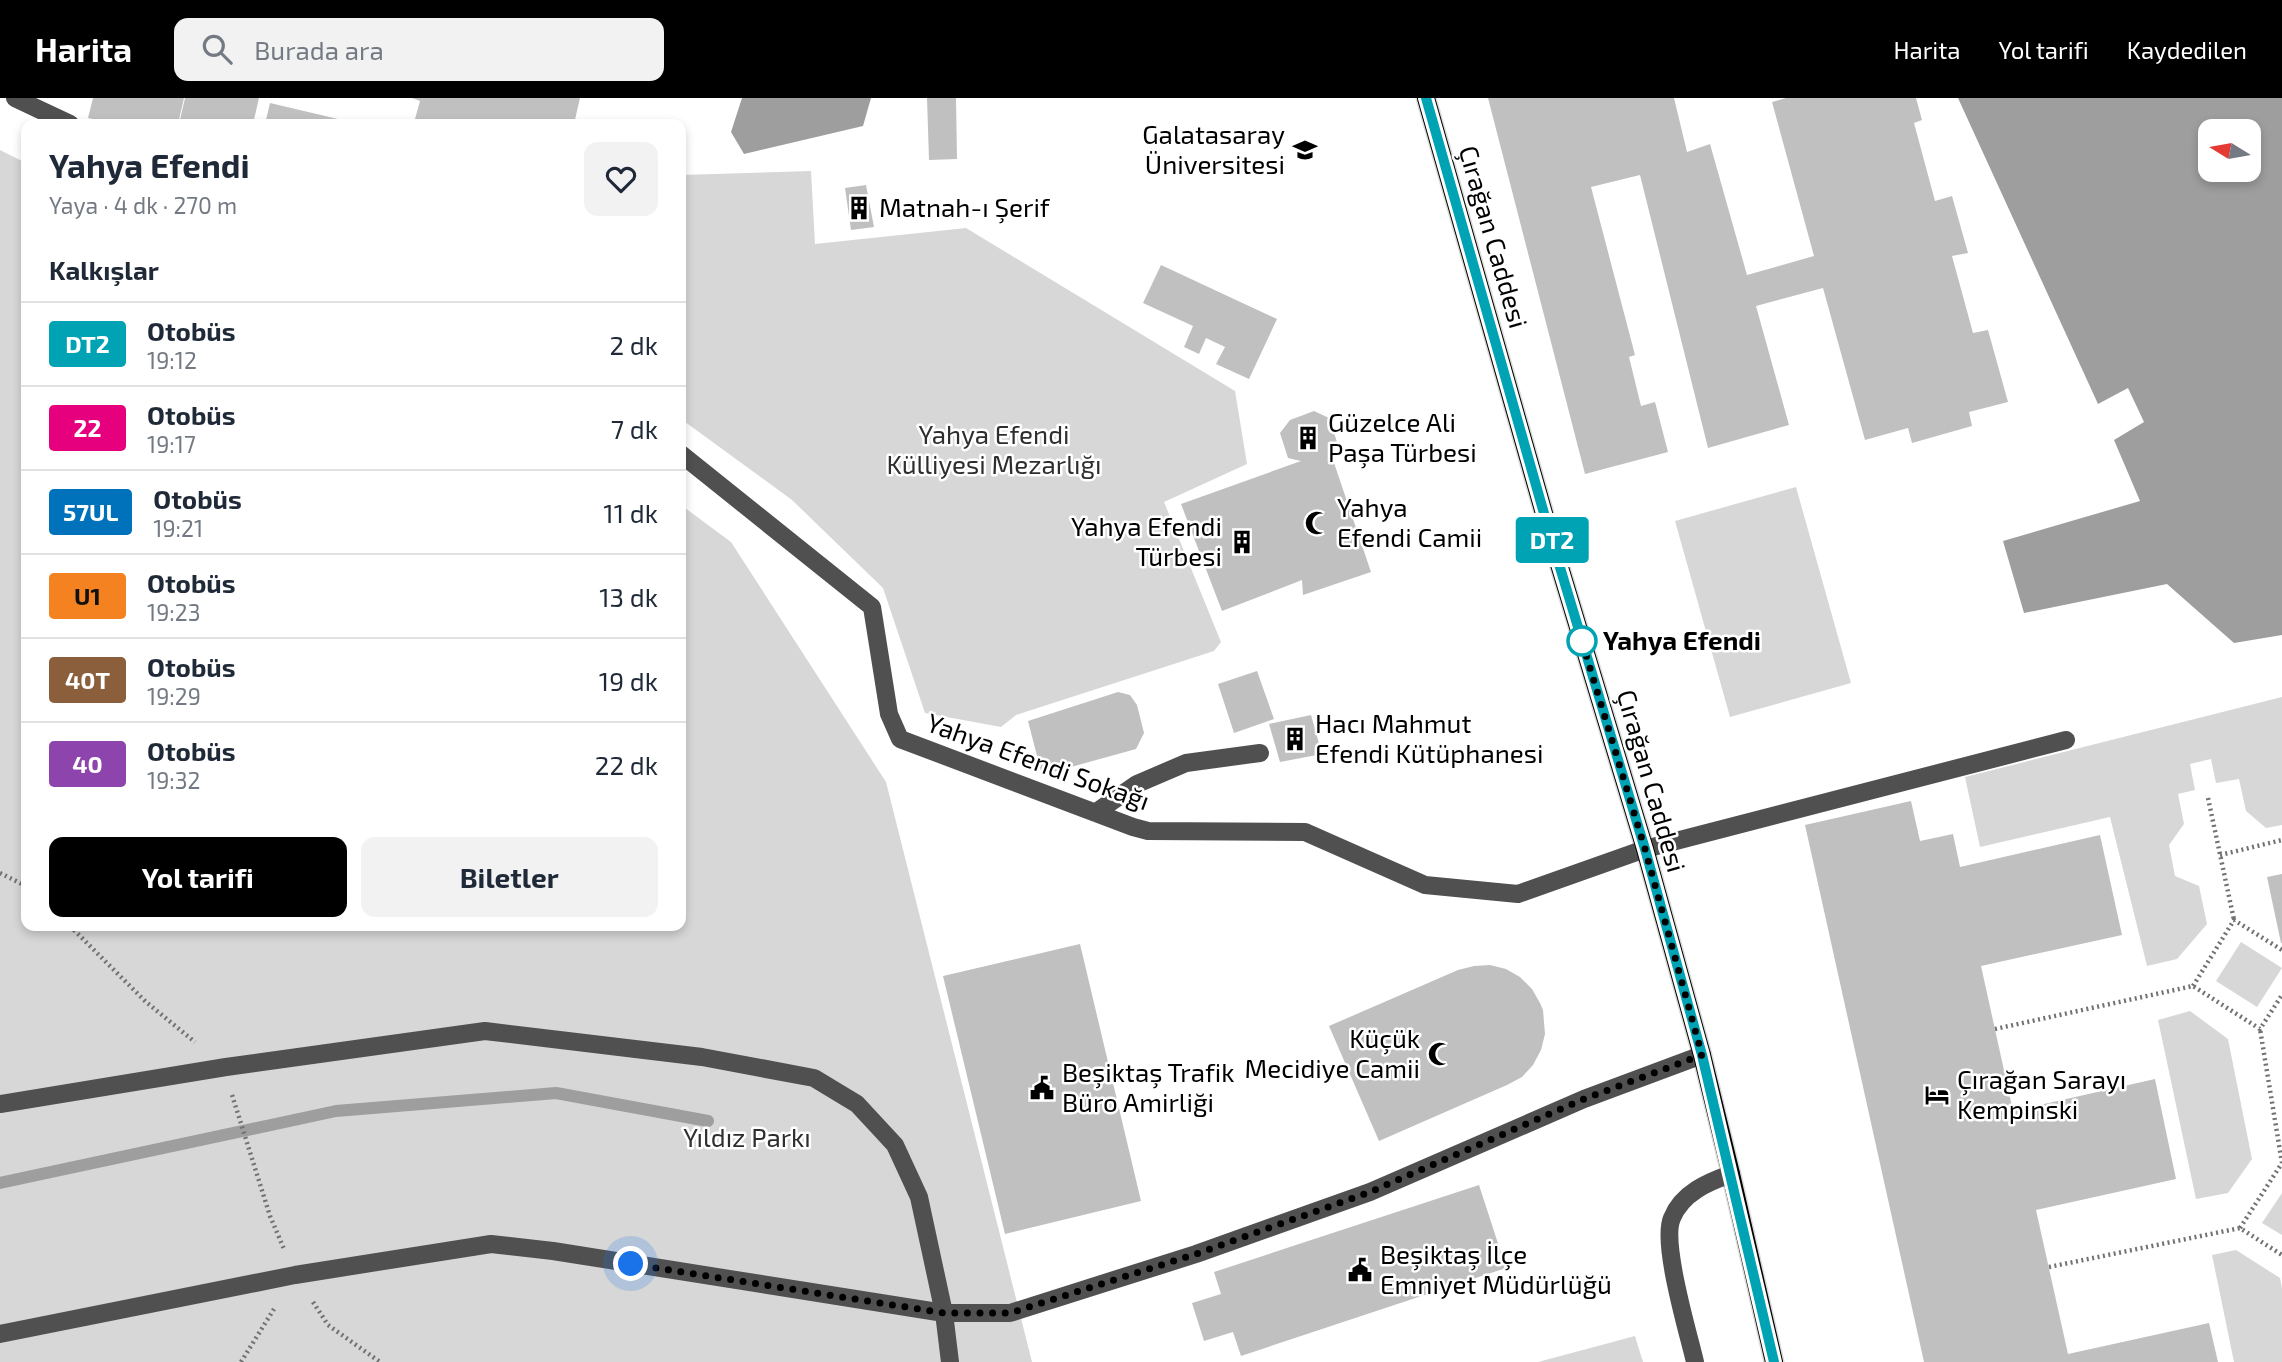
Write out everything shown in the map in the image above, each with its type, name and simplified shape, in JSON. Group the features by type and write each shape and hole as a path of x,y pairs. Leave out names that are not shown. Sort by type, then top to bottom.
{"main road":[{"name":"Çırağan Caddesi","path":"1426,98 1549,531 1645,849 1702,1055 1774,1362"}],"street":[{"path":"15,98 59,119"},
{"name":"Yahya Efendi Sokağı","path":"686,458 872,607 889,714 900,740 1149,831 1305,832 1425,885 1518,894 1645,849 2066,740"},
{"path":"1095,813 1137,784 1186,763 1260,752"},
{"path":"0,1104 226,1067 485,1031 702,1057 814,1078 858,1104 895,1144 919,1197 944,1313 950,1362"},
{"path":"0,1335 295,1275 491,1244 553,1251 944,1313 1010,1313 1196,1254 1370,1192 1584,1099 1702,1055"},
{"path":"1695,1362 1668,1235 1672,1217 1686,1199 1703,1184 1731,1174"}],"path":[{"path":"2193,986 2234,920 2208,799"},
{"path":"2220,855 2282,840"},
{"path":"0,873 21,884"},
{"path":"2234,920 2282,950"},
{"path":"75,931 146,1002 226,1067 232,1098 270,1216"},
{"path":"1995,1029 2193,986 2260,1029"},
{"path":"2240,1228 2282,1163 2260,1029 2282,995"},
{"path":"2049,1267 2240,1228 2282,1255"},
{"path":"241,1362 295,1275 328,1325 380,1362"}],"green space":[{"name":"Yıldız Parkı","path":"0,150 21,160 21,931 686,931 686,509 731,542 886,782 1032,1362 0,1362"},
{"name":"Yahya Efendi Külliyesi Mezarlığı","path":"811,171 815,244 966,228 1235,391 1247,464 1164,502 1221,642 1214,651 1016,715 1001,727 925,713 883,588 792,500 686,423 686,175"},
{"path":"1796,487 1851,683 1730,717 1675,521"},
{"path":"2282,697 2282,825 2266,828 2246,811 2239,779 2216,783 2211,759 2190,764 2195,790 2178,794 2184,824 2169,845 2175,876 2199,886 2207,924 2177,959 2147,966 2110,817 1980,847 1965,777"},
{"path":"2241,942 2282,968 2257,1007 2216,981"},
{"path":"2190,1011 2228,1039 2252,1159 2228,1193 2196,1199 2158,1020"},
{"path":"2282,1193 2282,1235 2262,1223"},
{"path":"2236,1250 2280,1278 2282,1362 2234,1362 2212,1255"},
{"path":"1635,1336 1643,1362 1538,1362"}],"shaded area":[{"path":"742,98 871,98 863,126 744,154 731,132"},
{"path":"1958,98 2282,98 2282,635 2234,643 2167,584 2024,613 2003,541 2140,501 2114,440 2144,422 2128,388 2098,404"}],"building":[{"path":"93,98 184,98 179,119 88,118"},
{"path":"185,98 259,98 254,119 180,119"},
{"path":"412,98 580,98 575,119 415,119 420,101"},
{"path":"927,98 956,98 957,159 929,160"},
{"path":"1488,98 1674,98 1687,152 1710,144 1747,275 1814,256 1772,102 1786,98 1916,98 1922,120 1914,123 1935,201 1952,196 1968,253 1952,256 1973,333 1988,330 2008,402 1969,412 1972,426 1912,443 1908,428 1865,440 1823,288 1756,306 1789,425 1708,448 1640,175 1591,187 1635,355 1629,357 1641,406 1655,402 1668,452 1585,474"},
{"path":"270,103 338,119 266,119"},
{"name":"Matnah-ı Şerif","path":"866,185 874,227 851,230 845,188"},
{"path":"1161,265 1277,319 1249,379 1216,364 1225,347 1206,338 1199,354 1184,347 1193,326 1143,303"},
{"path":"1314,411 1329,418 1337,442 1330,451 1371,572 1303,595 1302,580 1222,611 1181,504 1301,461 1288,458 1280,433 1290,420"},
{"path":"1257,671 1274,719 1234,733 1218,684"},
{"path":"1118,692 1130,695 1137,705 1144,733 1136,749 1042,775 1028,721"},
{"name":"Hacı Mahmut Efendi Kütüphanesi","path":"1311,715 1322,754 1280,762 1269,724"},
{"name":"Çırağan Sarayı Kempinski","path":"1911,801 1920,841 1953,834 1960,867 2100,835 2122,935 1981,966 2013,1111 2155,1079 2176,1179 2036,1210 2068,1354 2209,1323 2218,1362 1924,1362 1805,825"},
{"path":"2282,874 2282,943 2281,943 2267,877"},
{"name":"Beşiktaş Trafik Büro Amirliği","path":"1080,944 1141,1201 1005,1234 943,976"},
{"name":"Küçük Mecidiye Camii","path":"1490,965 1506,969 1520,977 1532,989 1540,1003 1545,1034 1533,1065 1522,1077 1507,1085 1379,1141 1329,1026 1458,970"},
{"name":"Beşiktaş İlçe Emniyet Müdürlüğü","path":"1479,1185 1506,1268 1241,1356 1233,1332 1204,1341 1192,1303 1221,1294 1214,1272"}],"waterway":[{"path":"0,1183 336,1111 556,1093 708,1121"}],"bus line":[{"name":"DT2","path":"1426,98 1549,531 1645,849 1702,1055 1774,1362"}],"place":[{"name":"Galatasaray Üniversitesi","path":"1305,150"},
{"name":"Matnah-ı Şerif","path":"859,208"},
{"name":"Güzelce Ali Paşa Türbesi","path":"1308,438"},
{"name":"Yahya Efendi Camii","path":"1317,523"},
{"name":"Yahya Efendi Türbesi","path":"1242,542"},
{"name":"Yahya Efendi","path":"1582,641"},
{"name":"Hacı Mahmut Efendi Kütüphanesi","path":"1295,739"},
{"name":"Küçük Mecidiye Camii","path":"1440,1054"},
{"name":"Beşiktaş Trafik Büro Amirliği","path":"1042,1088"},
{"name":"Çırağan Sarayı Kempinski","path":"1937,1095"},
{"name":"Beşiktaş İlçe Emniyet Müdürlüğü","path":"1360,1270"}],"route":[{"path":"631,1264 944,1313 1010,1313 1196,1254 1370,1192 1584,1099 1702,1055 1645,849 1580,635 1582,641"}]}
